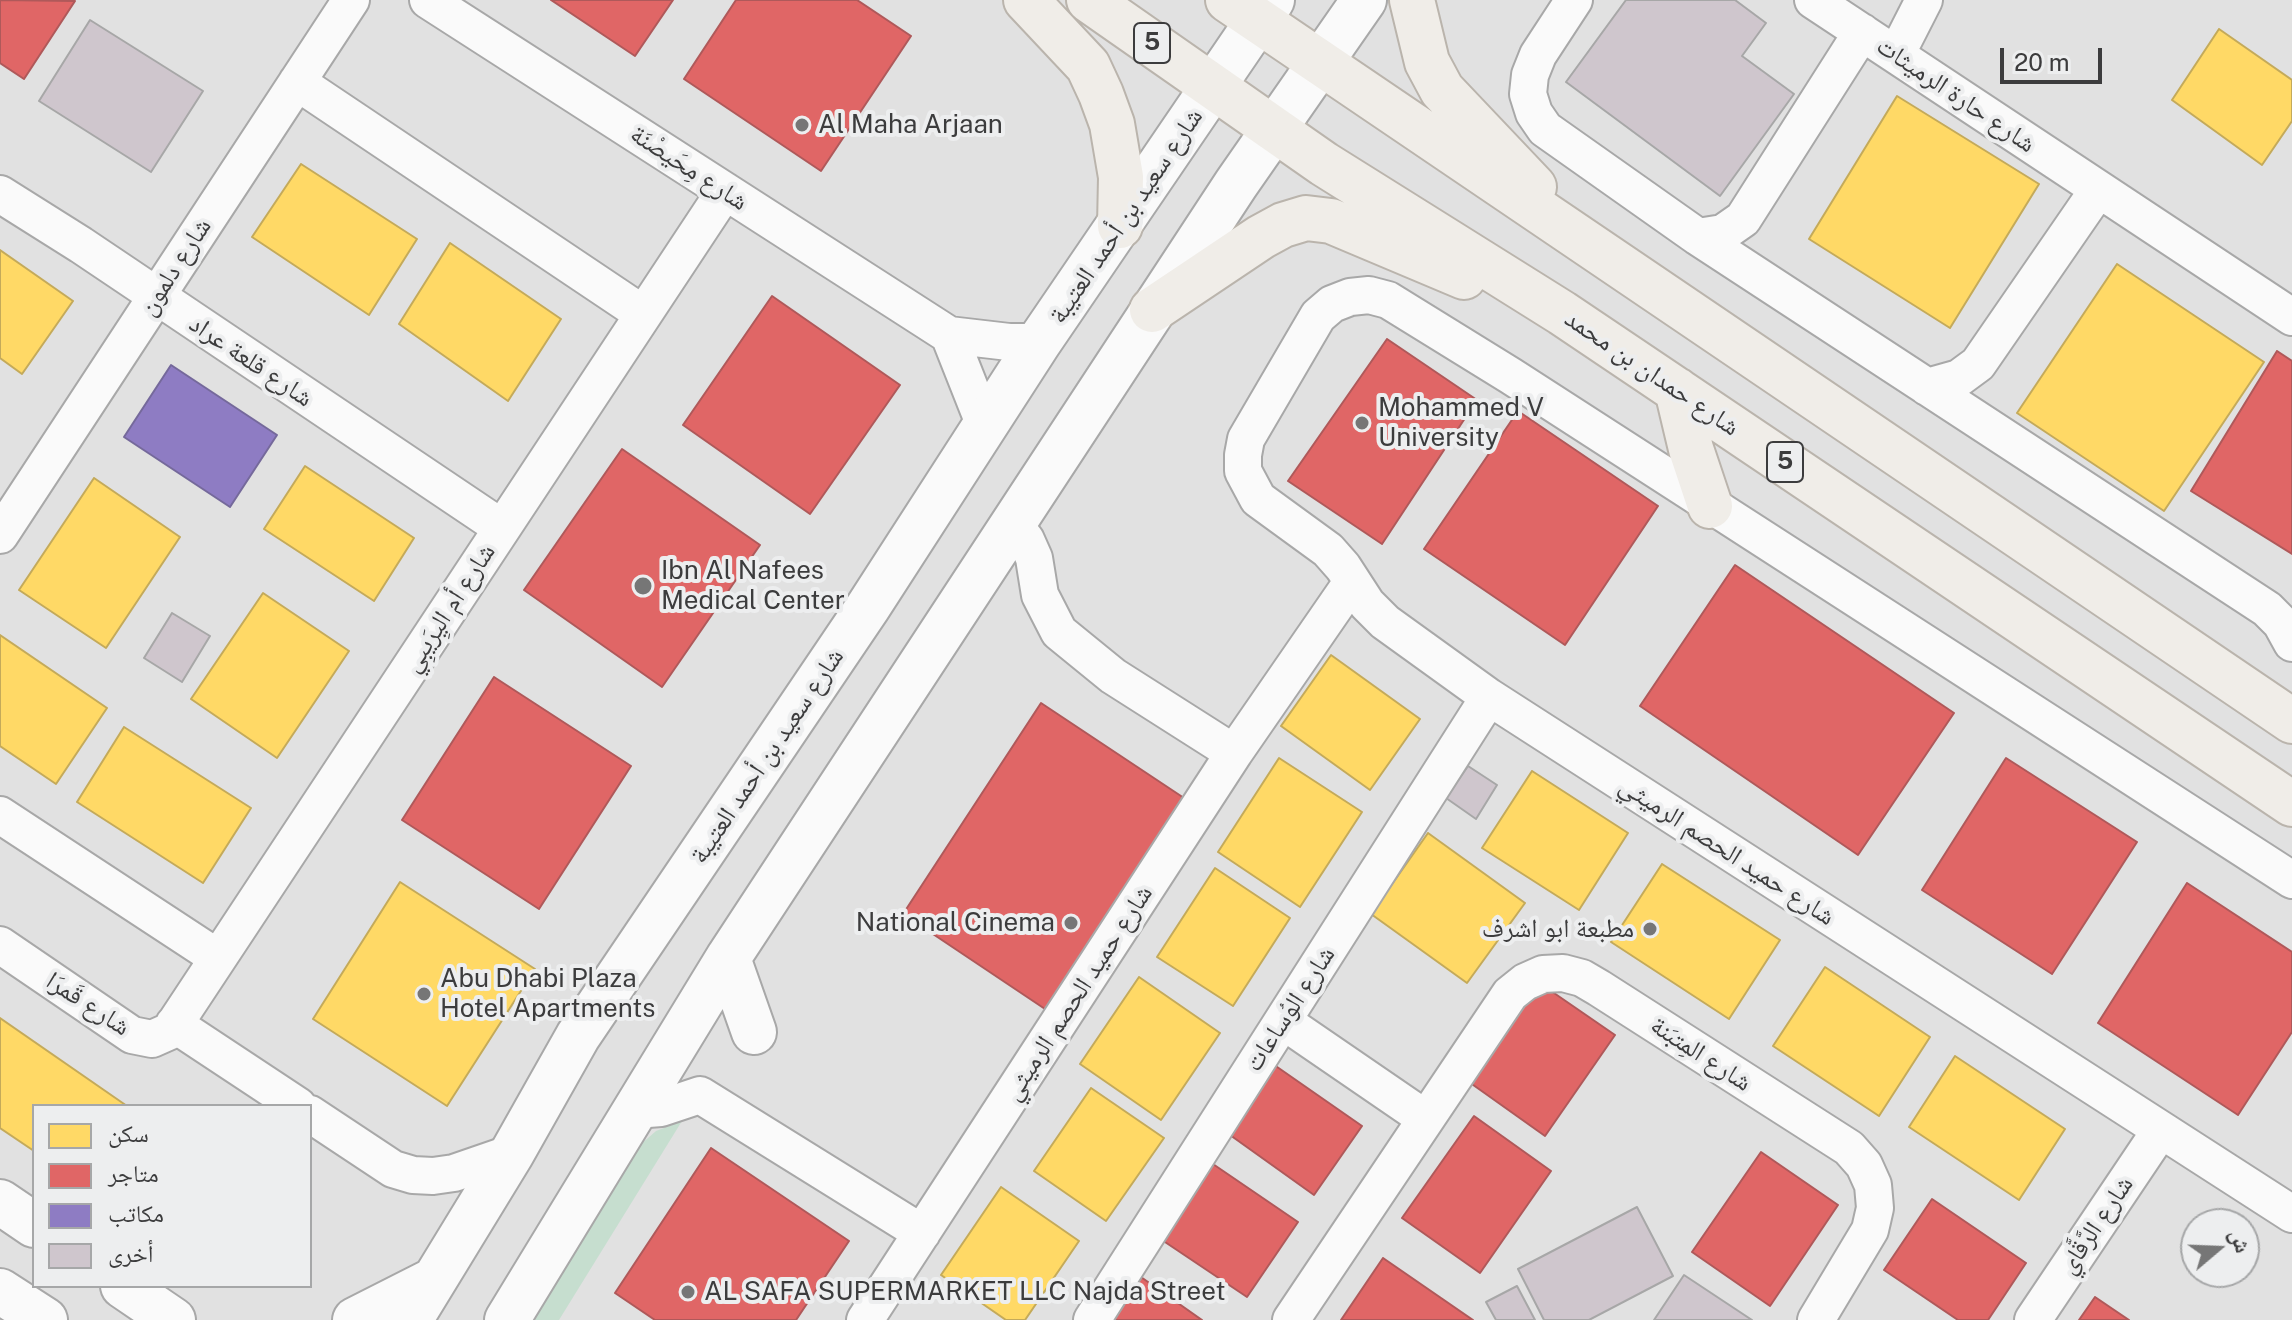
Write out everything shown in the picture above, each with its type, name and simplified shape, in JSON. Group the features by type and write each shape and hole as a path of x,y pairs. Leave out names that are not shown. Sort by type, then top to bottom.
{"main road":[{"path":"1026,0 1088,66 1101,94 1112,124 1121,177 1120,226"},
{"name":"شارع حمدان بن محمد","path":"1089,0 1324,164 1562,313 2292,804"},
{"path":"507,1320 728,958 1152,310 1274,127 1364,0"},
{"path":"1412,0 1427,62 1442,90 1603,257"},
{"path":"1253,7 1320,63 2292,721"},
{"name":"شارع سعيد بن أحمد العتيبة","path":"410,1320 512,1153 578,1036 868,607 1039,342 1213,87 1253,7"},
{"path":"1152,310 1261,237 1283,225 1306,218 1331,221 1470,279 1562,313"},
{"path":"1677,390 1691,449 1710,506"},
{"path":"728,958 754,1032"},
{"path":"0,1202 32,1224"},
{"path":"355,1320 432,1281"},
{"path":"126,1288 173,1320"},
{"path":"0,1291 45,1320"}],"street":[{"name":"شارع دلمون","path":"0,535 351,0"},
{"name":"شارع مِحَيصْنَة","path":"428,0 949,335 979,340 1039,342"},
{"path":"1574,0 1538,55 1530,75 1528,94 1534,113 1545,129 1698,237 2267,609 2281,623 2292,643"},
{"name":"شارع حارة الرميثات","path":"1813,0 2292,317"},
{"path":"1896,55 1924,0"},
{"path":"1698,237 1723,233 1743,219 1862,32"},
{"path":"297,82 643,314"},
{"path":"1927,387 1959,378 1978,364 2098,190"},
{"name":"شارع أم اليِرَيبِي","path":"174,1024 725,191"},
{"name":"شارع قلعة عراد","path":"0,194 502,528"},
{"path":"1352,582 1328,550 1258,499 1243,471 1243,455 1253,425 1312,324 1332,304 1350,297 1369,295 1388,300 1511,376 2292,880"},
{"path":"949,335 985,426"},
{"path":"1014,525 1026,540 1034,558 1040,595 1059,632 1113,676 1234,753"},
{"name":"شارع حميد الحصم الرميثي","path":"865,1320 1234,753 1352,582 1367,604 1385,622 1489,697 2292,1214"},
{"name":"شارع الوُساعات","path":"1092,1320 1489,697"},
{"path":"0,815 218,958"},
{"name":"شارع قَمرَا","path":"0,945 132,1035 152,1039 170,1031 174,1024 295,1104"},
{"name":"شارع المِتبَنة","path":"1291,1320 1510,994 1525,982 1543,974 1563,973 1582,978 1849,1148 1864,1165 1873,1185 1875,1208 1870,1230 1832,1314"},
{"path":"1283,1021 1426,1119"},
{"path":"635,1110 661,1108 700,1095 922,1233"},
{"path":"312,1115 393,1169 413,1175 454,1173 512,1153"},
{"name":"شارع الرَّقَّاي","path":"2033,1320 2160,1131"}],"green space":[{"path":"682,1121 559,1320 534,1320 632,1152 656,1131"}],"building: سكن":[{"path":"2219,29 2292,80 2292,121 2262,165 2172,100"},
{"path":"1897,96 2039,184 1950,328 1809,239"},
{"path":"301,164 417,239 369,315 252,237"},
{"path":"450,243 561,319 508,401 399,324"},
{"path":"0,250 73,301 22,374 0,358"},
{"path":"2117,264 2264,362 2164,511 2017,413"},
{"path":"305,466 414,538 374,601 264,529"},
{"path":"94,478 180,537 106,648 19,590"},
{"path":"263,593 349,651 277,758 191,699"},
{"path":"0,635 107,708 56,784 0,746"},
{"path":"1331,655 1420,719 1370,790 1281,726"},
{"path":"124,727 251,808 203,883 77,802"},
{"path":"1279,758 1362,812 1300,907 1218,852"},
{"path":"1532,771 1628,833 1579,910 1482,848"},
{"path":"1428,833 1525,903 1467,983 1371,914"},
{"path":"1662,864 1780,940 1729,1019 1611,942"},
{"path":"1215,868 1290,918 1233,1006 1157,957"},
{"name":"Abu Dhabi Plaza Hotel Apartments","path":"400,882 535,969 447,1106 313,1019"},
{"path":"1825,967 1930,1037 1879,1116 1773,1046"},
{"path":"1139,977 1220,1033 1161,1120 1080,1064"},
{"path":"0,1018 124,1104 32,1104 32,1150 0,1128"},
{"path":"1955,1056 2065,1129 2019,1200 1909,1127"},
{"path":"1091,1088 1164,1138 1106,1221 1034,1171"},
{"path":"1001,1187 1079,1241 1025,1320 1006,1320 941,1275"}],"building: متاجر":[{"path":"0,0 75,1 24,79 0,63"},
{"path":"551,0 673,0 635,56"},
{"name":"Al Maha Arjaan","path":"736,0 857,0 911,36 821,171 684,79"},
{"path":"772,296 900,385 810,514 683,425"},
{"path":"1387,339 1477,400 1382,544 1288,481"},
{"path":"2277,351 2292,361 2292,554 2191,491"},
{"path":"1518,411 1658,506 1565,645 1424,549"},
{"path":"622,449 760,545 662,687 524,590"},
{"path":"1735,565 1954,713 1858,855 1640,706"},
{"path":"494,677 631,766 539,909 402,820"},
{"path":"1041,703 1187,800 1048,1011 903,914"},
{"path":"2006,758 2137,842 2052,974 1922,890"},
{"path":"2187,883 2292,952 2292,1032 2238,1115 2098,1023"},
{"path":"1538,982 1615,1035 1545,1136 1469,1082"},
{"path":"1270,1062 1362,1126 1314,1195 1223,1130"},
{"path":"1474,1116 1551,1171 1480,1273 1402,1218"},
{"path":"711,1148 849,1241 796,1320 655,1320 615,1293"},
{"path":"1761,1152 1838,1205 1770,1306 1692,1252"},
{"path":"1210,1162 1298,1222 1247,1297 1159,1238"},
{"path":"1932,1199 2026,1263 1988,1320 1958,1320 1884,1270"},
{"path":"1383,1258 1473,1320 1341,1320"},
{"path":"1131,1270 1202,1320 1095,1320"},
{"path":"2095,1297 2129,1320 2079,1320"}],"building: مكاتب":[{"path":"171,365 277,435 230,507 124,437"}],"building: أخرى":[{"path":"1626,0 1735,0 1766,23 1742,56 1794,94 1720,196 1566,82"},
{"path":"90,20 203,91 151,172 39,101"},
{"path":"172,613 210,636 182,682 144,658"},
{"path":"1468,766 1497,785 1476,819 1446,798"},
{"path":"1637,1207 1673,1276 1589,1320 1544,1320 1518,1269"},
{"path":"1684,1275 1752,1320 1654,1320"},
{"path":"1517,1286 1535,1320 1496,1320 1486,1302"}],"place":[{"name":"Al Maha Arjaan","path":"802,125"},
{"name":"Mohammed V University","path":"1362,423"},
{"name":"Ibn Al Nafees Medical Center","path":"643,586"},
{"name":"National Cinema","path":"1071,923"},
{"name":"مطبعة ابو اشرف","path":"1650,929"},
{"name":"Abu Dhabi Plaza Hotel Apartments","path":"424,994"},
{"name":"AL SAFA SUPERMARKET LLC Najda Street","path":"688,1292"}]}
